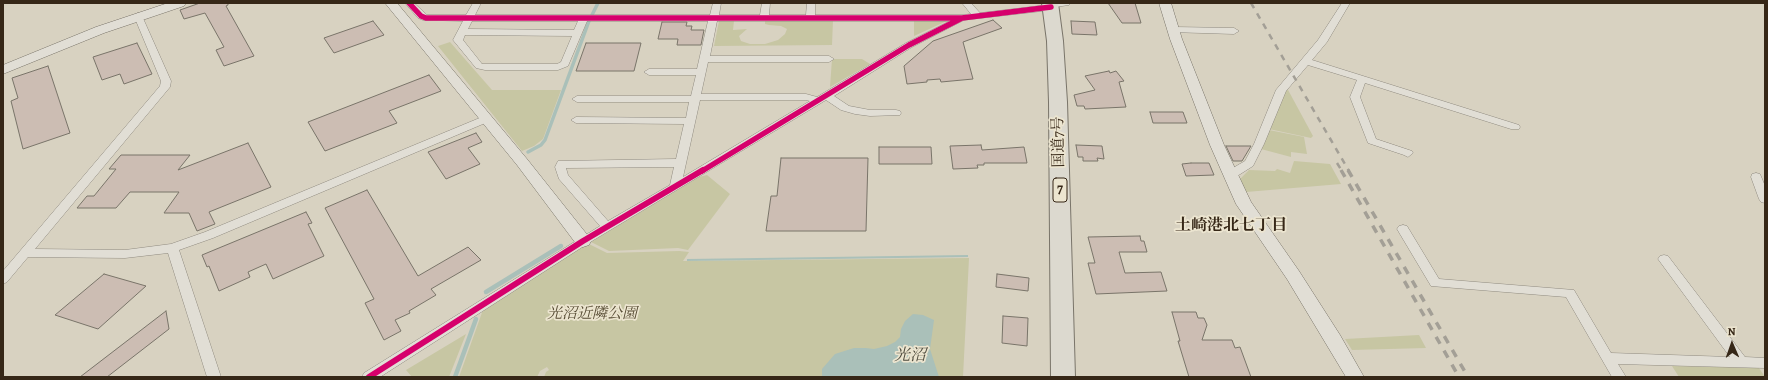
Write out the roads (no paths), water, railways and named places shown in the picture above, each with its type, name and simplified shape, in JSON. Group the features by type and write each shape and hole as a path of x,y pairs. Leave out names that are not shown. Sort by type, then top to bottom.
{"highway":[{"name":"国道7号","path":"1055,4 1063,377"}],"street":[{"path":"3,70 100,30 180,3"},
{"path":"391,3 583,241"},
{"path":"409,3 421,16 426,18 962,18 1055,4"},
{"path":"477,3 458,40 479,66 485,67 558,67 565,64 568,60 584,18"},
{"path":"675,187 717,3"},
{"path":"764,18 766,3"},
{"path":"810,18 811,3"},
{"path":"966,3 978,16"},
{"path":"1165,3 1173,30 1230,175 1244,204 1293,275 1334,340 1355,377"},
{"path":"1230,175 1249,163 1259,144 1281,90 1322,42 1346,3"},
{"path":"3,279 165,87 166,81 138,16"},
{"path":"369,377 583,241 909,45 962,18"},
{"path":"1173,30 1234,31"},
{"path":"462,32 578,33"},
{"path":"704,59 829,59"},
{"path":"1305,61 1515,127"},
{"path":"649,72 701,72"},
{"path":"1362,79 1355,97 1372,142 1408,153"},
{"path":"826,95 845,108 855,111 870,113 896,113"},
{"path":"577,99 806,97 817,100"},
{"path":"25,253 124,254 172,248 209,235 486,119"},
{"path":"576,120 690,121"},
{"path":"607,227 563,176 560,167 562,164 680,163"},
{"path":"1756,177 1765,199"},
{"path":"1402,229 1435,283 1570,293 1619,377"},
{"path":"172,248 214,377"},
{"path":"1664,259 1740,362"},
{"path":"1607,358 1765,363"}],"water":[{"path":"968,255 968,257 687,261 687,259"},
{"name":"光沼","path":"913,314 923,315 934,320 930,349 939,377 822,377 822,369 835,354 854,348 874,349 887,346 895,342 900,337 901,329 905,321"}],"waterway":[{"path":"592,15 598,3"},
{"path":"528,152 541,145 545,140 589,21"},
{"path":"486,292 561,246"},
{"path":"455,377 476,319"}],"railway":[{"path":"1251,3 1349,171"},
{"path":"1337,163 1342,171"},
{"path":"1341,170 1459,377"},
{"path":"1348,170 1468,377"}],"district":[{"name":"土崎港北七丁目","path":"1231,226"}],"park label":[{"name":"光沼近隣公園","path":"592,314"}]}
